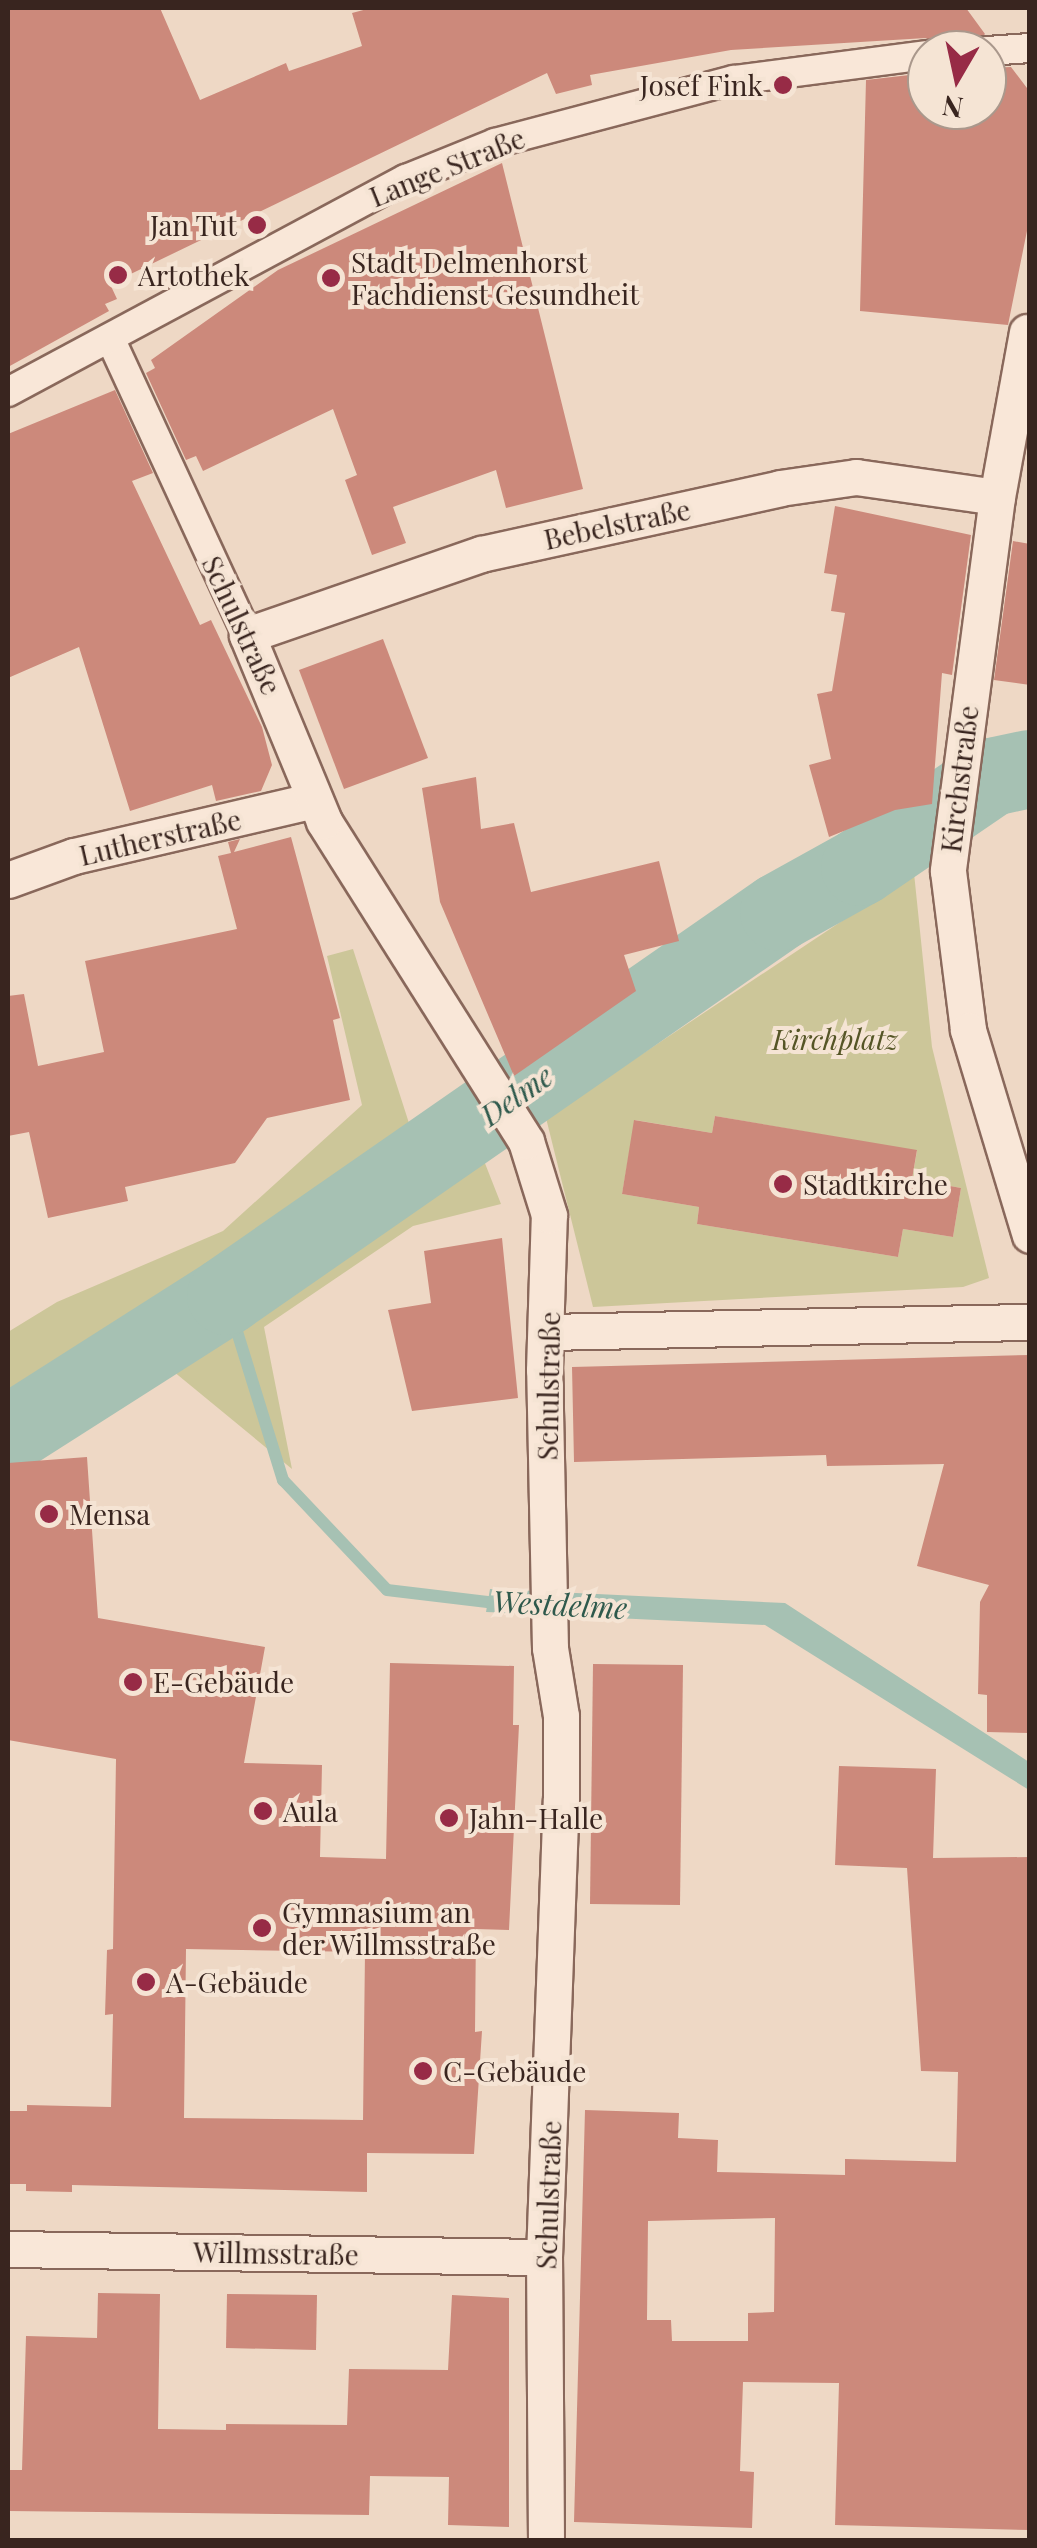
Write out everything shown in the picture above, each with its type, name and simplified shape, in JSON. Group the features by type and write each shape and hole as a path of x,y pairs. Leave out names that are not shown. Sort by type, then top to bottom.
{"street":[{"name":"Lange Straße","path":"8,392 406,178 495,143 734,80 907,58"},
{"name":"Kirchstraße","path":"1028,325 997,496 948,871 965,1014 1030,1235"},
{"name":"Schulstraße","path":"110,338 247,635 315,800 526,1141 549,1214 550,1648 561,1716 562,1800 544,2257 546,2540"},
{"name":"Bebelstraße","path":"247,635 481,554 780,488 856,477 997,496"},
{"name":"Lutherstraße","path":"8,880 74,856 315,800"},
{"path":"547,1332 1030,1322"},
{"name":"Willmsstraße","path":"8,2249 544,2257"}],"green space":[{"name":"Kirchplatz","path":"914,873 932,1047 989,1278 963,1287 593,1307 546,1118","holes":["715,1116 917,1151 912,1179 961,1188 953,1237 903,1229 898,1257 697,1224 699,1207 622,1194 635,1120 712,1133"]},
{"path":"353,949 426,1176 477,1143 501,1204 413,1226 264,1327 292,1469 162,1362 8,1448 8,1332 57,1302 223,1231 362,1105 327,956"}],"water":[{"path":"490,1589 785,1603 1029,1762 1029,1790 765,1625 486,1612"}],"building":[{"path":"8,8 160,8 200,100 286,63 289,71 362,46 352,13 371,8 966,8 982,30 907,30 907,39 731,50 590,75 592,85 556,94 547,73 110,284 117,299 105,304 109,311 8,367"},
{"path":"1007,67 1011,67 1030,92 1030,216 1008,325 860,311 866,80 907,75 907,130 1007,130"},
{"path":"502,163 583,489 506,508 496,470 393,507 406,543 372,555 345,480 357,475 333,409 203,471 196,456 186,460 146,373 155,368 151,360 278,270"},
{"path":"115,390 153,473 132,481 200,625 211,620 262,727 272,765 261,791 216,801 212,785 130,811 79,647 8,678 8,434"},
{"path":"835,506 971,535 952,675 942,673 932,804 895,810 829,837 809,765 831,759 817,694 832,691 845,613 831,611 837,575 824,573"},
{"path":"1013,541 1030,544 1030,685 994,680"},
{"path":"383,639 428,758 344,789 299,670"},
{"path":"476,777 481,829 514,823 531,892 659,861 679,941 624,955 636,991 514,1076 440,902 422,788"},
{"path":"291,837 340,1018 333,1020 350,1100 267,1118 235,1163 125,1187 128,1201 48,1218 29,1132 8,1136 8,996 24,994 38,1066 104,1052 85,961 237,929 218,856 231,853 228,842 240,839 234,852"},
{"name":"Stadtkirche","path":"715,1116 917,1150 912,1179 961,1188 953,1237 903,1229 898,1257 697,1224 699,1207 622,1194 634,1120 712,1133"},
{"path":"502,1238 518,1398 412,1411 388,1310 431,1303 424,1251"},
{"path":"1030,1355 1030,1733 987,1732 987,1695 978,1694 980,1602 989,1585 917,1566 944,1464 827,1466 826,1455 574,1462 572,1367"},
{"path":"87,1457 98,1618 265,1647 244,1763 322,1765 320,1857 386,1859 390,1663 514,1666 513,1725 519,1725 509,1930 476,1929 475,2032 482,2031 474,2154 367,2153 367,2192 72,2185 72,2192 26,2191 26,2184 8,2184 8,2111 27,2111 27,2105 111,2107 113,2014 105,2015 107,1950 113,1949 116,1759 8,1740 8,1463","holes":["186,1949 365,1952 363,2120 184,2118"]},
{"path":"593,1664 683,1665 680,1905 590,1904"},
{"path":"839,1766 936,1769 933,1858 1030,1857 1030,2530 835,2525 839,2383 743,2382 740,2471 754,2472 752,2528 574,2522 585,2110 679,2113 678,2138 718,2140 717,2172 845,2175 845,2159 956,2162 958,2072 921,2071 907,1868 835,1865","holes":["775,2218 774,2312 748,2313 748,2341 672,2341 671,2320 647,2320 648,2221"]},
{"path":"98,2293 160,2294 158,2429 226,2430 226,2424 347,2425 349,2369 448,2370 452,2295 509,2298 509,2527 448,2525 449,2477 370,2476 369,2515 8,2511 8,2470 22,2470 26,2336 97,2338"},
{"path":"227,2294 317,2295 316,2350 226,2348"}],"waterway":[{"name":"Delme","path":"8,1435 226,1296 779,912 860,867 992,777 1030,769"},
{"name":"Westdelme","path":"226,1296 283,1480 387,1590 504,1604"}],"place":[{"name":"Josef Fink","path":"783,85"},
{"name":"Jan Tut","path":"257,225"},
{"name":"Artothek","path":"118,275"},
{"name":"Stadt Delmenhorst Fachdienst Gesundheit","path":"331,278"},
{"name":"Stadtkirche","path":"783,1184"},
{"name":"Mensa","path":"49,1514"},
{"name":"E-Gebäude","path":"133,1682"},
{"name":"Aula","path":"263,1811"},
{"name":"Jahn-Halle","path":"449,1818"},
{"name":"Gymnasium an der Willmsstraße","path":"262,1928"},
{"name":"A-Gebäude","path":"146,1982"},
{"name":"C-Gebäude","path":"423,2071"}]}
